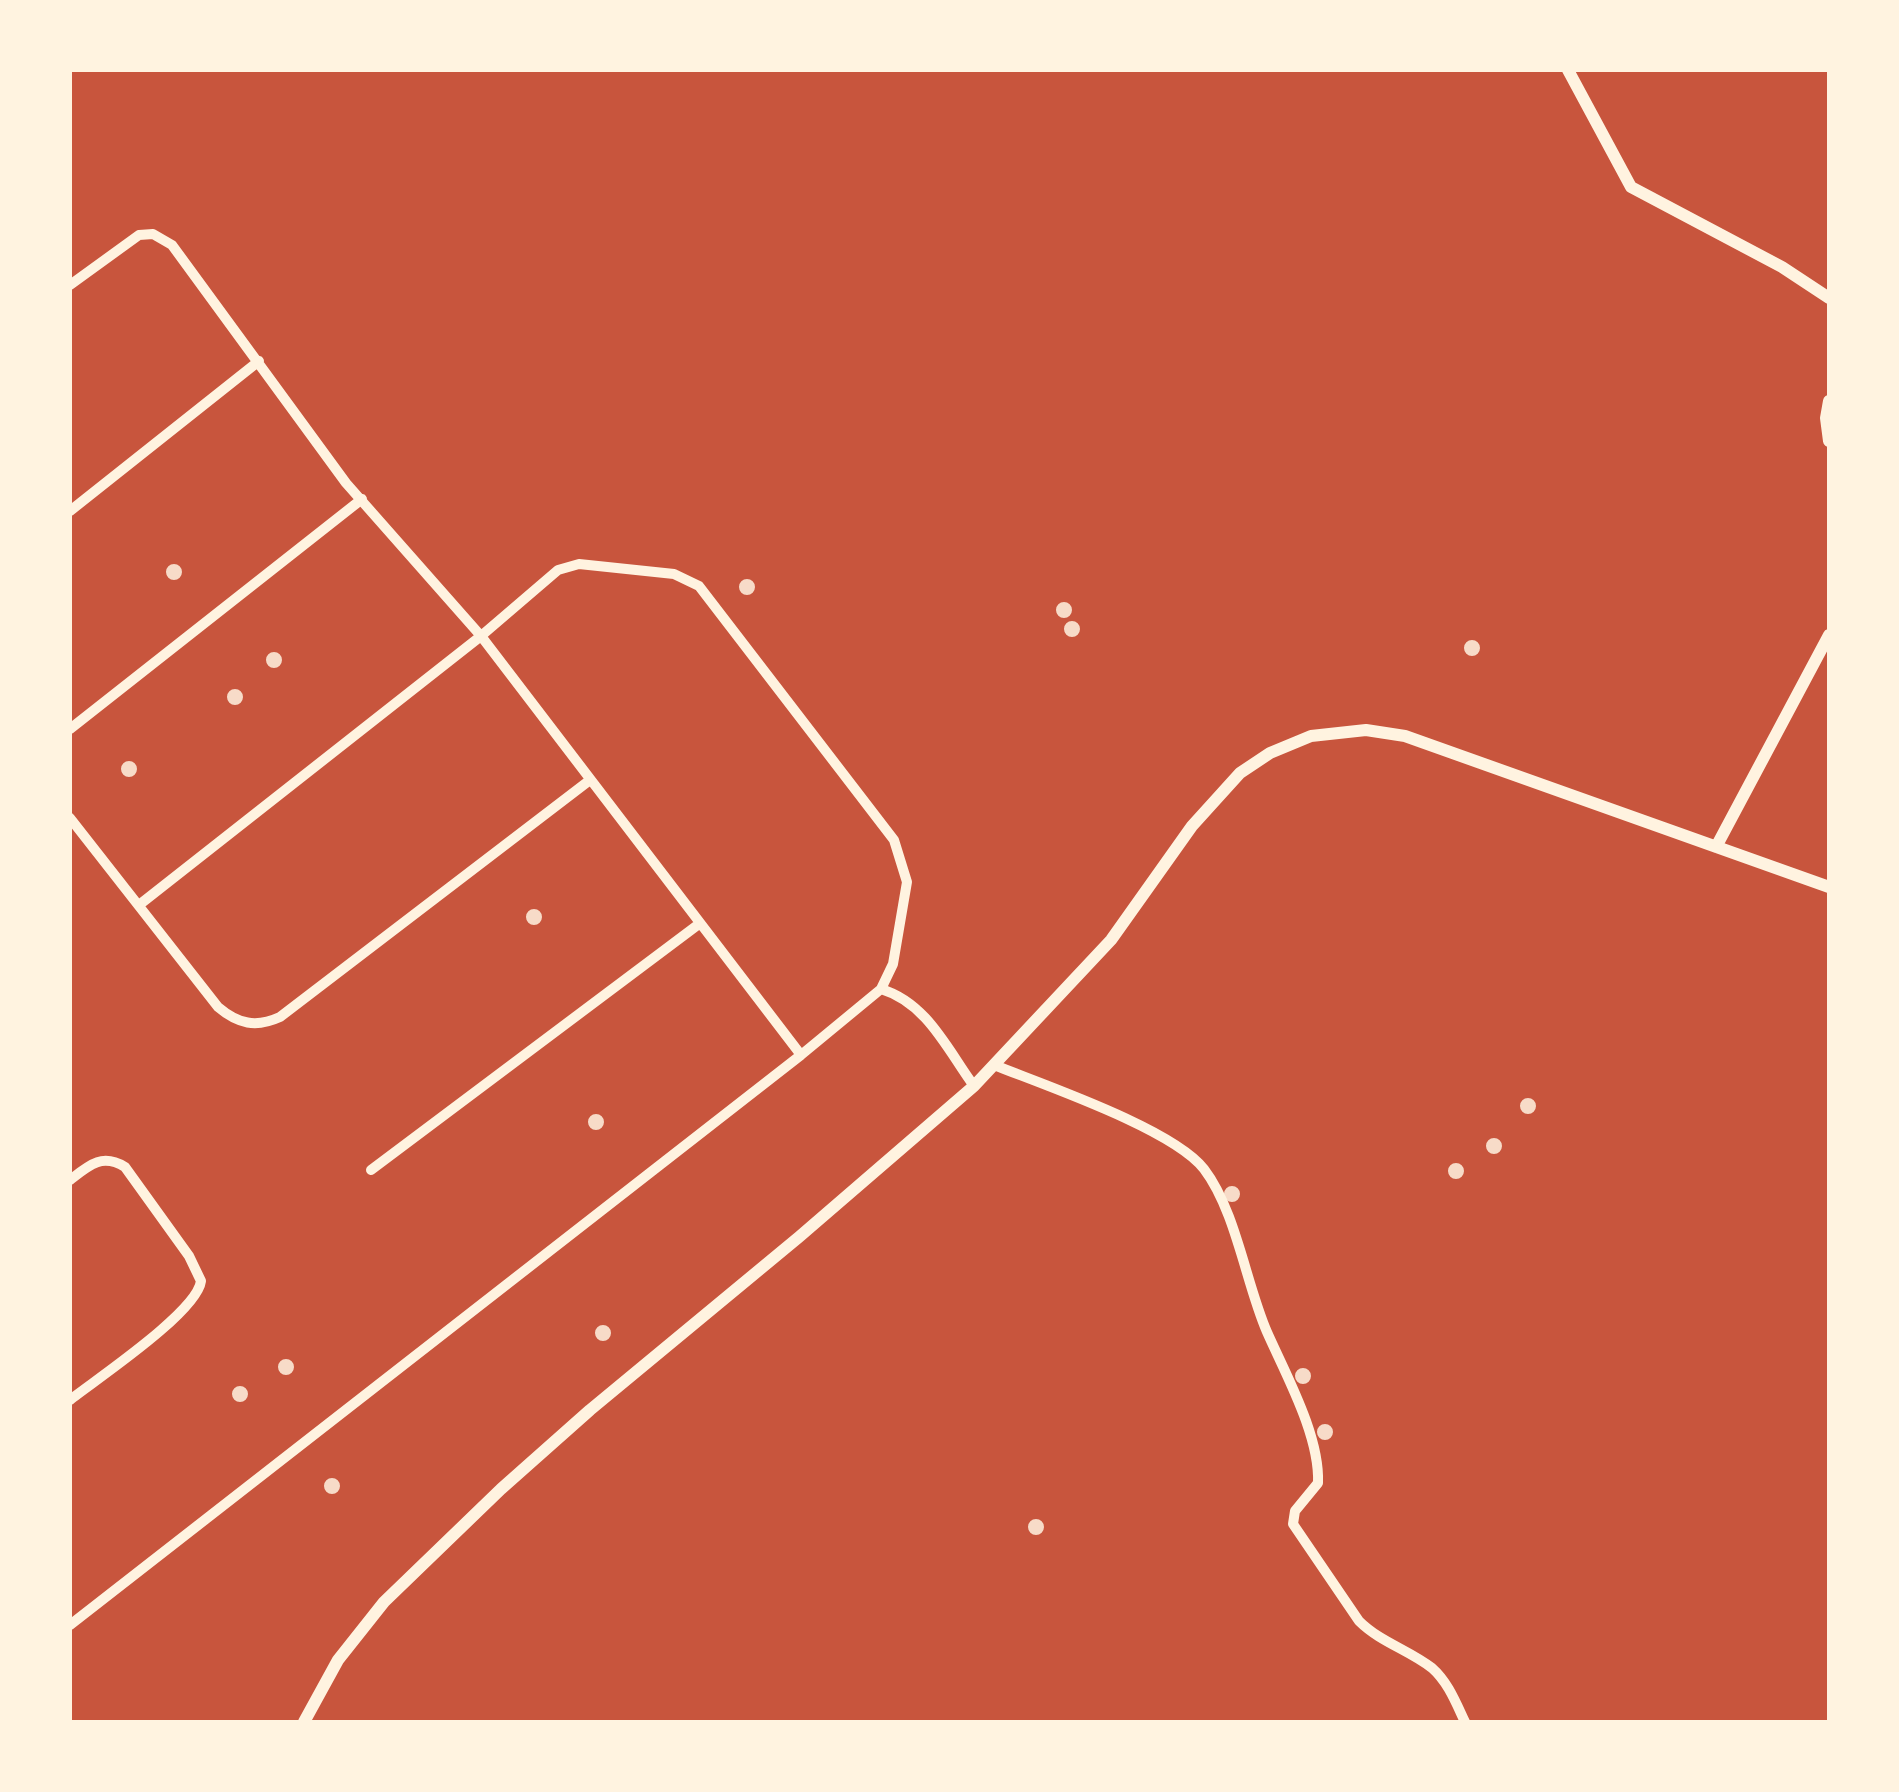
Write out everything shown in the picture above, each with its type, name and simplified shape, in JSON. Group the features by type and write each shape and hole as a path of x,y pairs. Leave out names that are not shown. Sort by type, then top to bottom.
{"street":[{"path":"1568,70 1631,186 1782,267 1829,298"},
{"path":"70,285 139,235 160,236 172,245 346,482 481,636 801,1055"},
{"path":"70,510 260,361"},
{"path":"1829,401 1829,441"},
{"path":"70,729 362,498"},
{"path":"70,1625 881,989 892,964 907,882 894,840 693,580 674,574 572,565 552,575 481,636 139,905"},
{"path":"1716,847 1829,635"},
{"path":"304,1722 338,1660 406,1580 590,1410 800,1237 974,1086 1110,940 1192,826 1226,787 1270,753 1311,736 1366,730 1405,736 1829,887"},
{"path":"70,818 218,1007 249,1024 268,1022 590,780"},
{"path":"371,1170 699,924"},
{"path":"881,989 898,994 918,1008 974,1086"},
{"path":"994,1065 1108,1111 1165,1141 1202,1167 1236,1238 1255,1303 1300,1406 1315,1456 1318,1483 1295,1511 1293,1524 1358,1621 1372,1634 1432,1669 1465,1722"},
{"path":"70,1180 96,1160 118,1162 126,1167 199,1273 200,1289 177,1316 70,1400"}],"building":[{"path":"174,564 182,572 174,580 166,572"},
{"path":"747,579 755,587 747,595 739,587"},
{"path":"1064,602 1072,610 1064,618 1056,610"},
{"path":"1072,621 1080,629 1072,637 1064,629"},
{"path":"1472,640 1480,648 1472,656 1464,648"},
{"path":"274,652 282,660 274,668 266,660"},
{"path":"235,689 243,697 235,705 227,697"},
{"path":"129,761 137,769 129,777 121,769"},
{"path":"534,909 542,917 534,925 526,917"},
{"path":"1528,1098 1536,1106 1528,1114 1520,1106"},
{"path":"596,1114 604,1122 596,1130 588,1122"},
{"path":"1494,1138 1502,1146 1494,1154 1486,1146"},
{"path":"1456,1163 1464,1171 1456,1179 1448,1171"},
{"path":"1232,1186 1240,1194 1232,1202 1224,1194"},
{"path":"603,1325 611,1333 603,1341 595,1333"},
{"path":"286,1359 294,1367 286,1375 278,1367"},
{"path":"1303,1368 1311,1376 1303,1384 1295,1376"},
{"path":"240,1386 248,1394 240,1402 232,1394"},
{"path":"1325,1424 1333,1432 1325,1440 1317,1432"},
{"path":"332,1478 340,1486 332,1494 324,1486"},
{"path":"1036,1519 1044,1527 1036,1535 1028,1527"}]}
